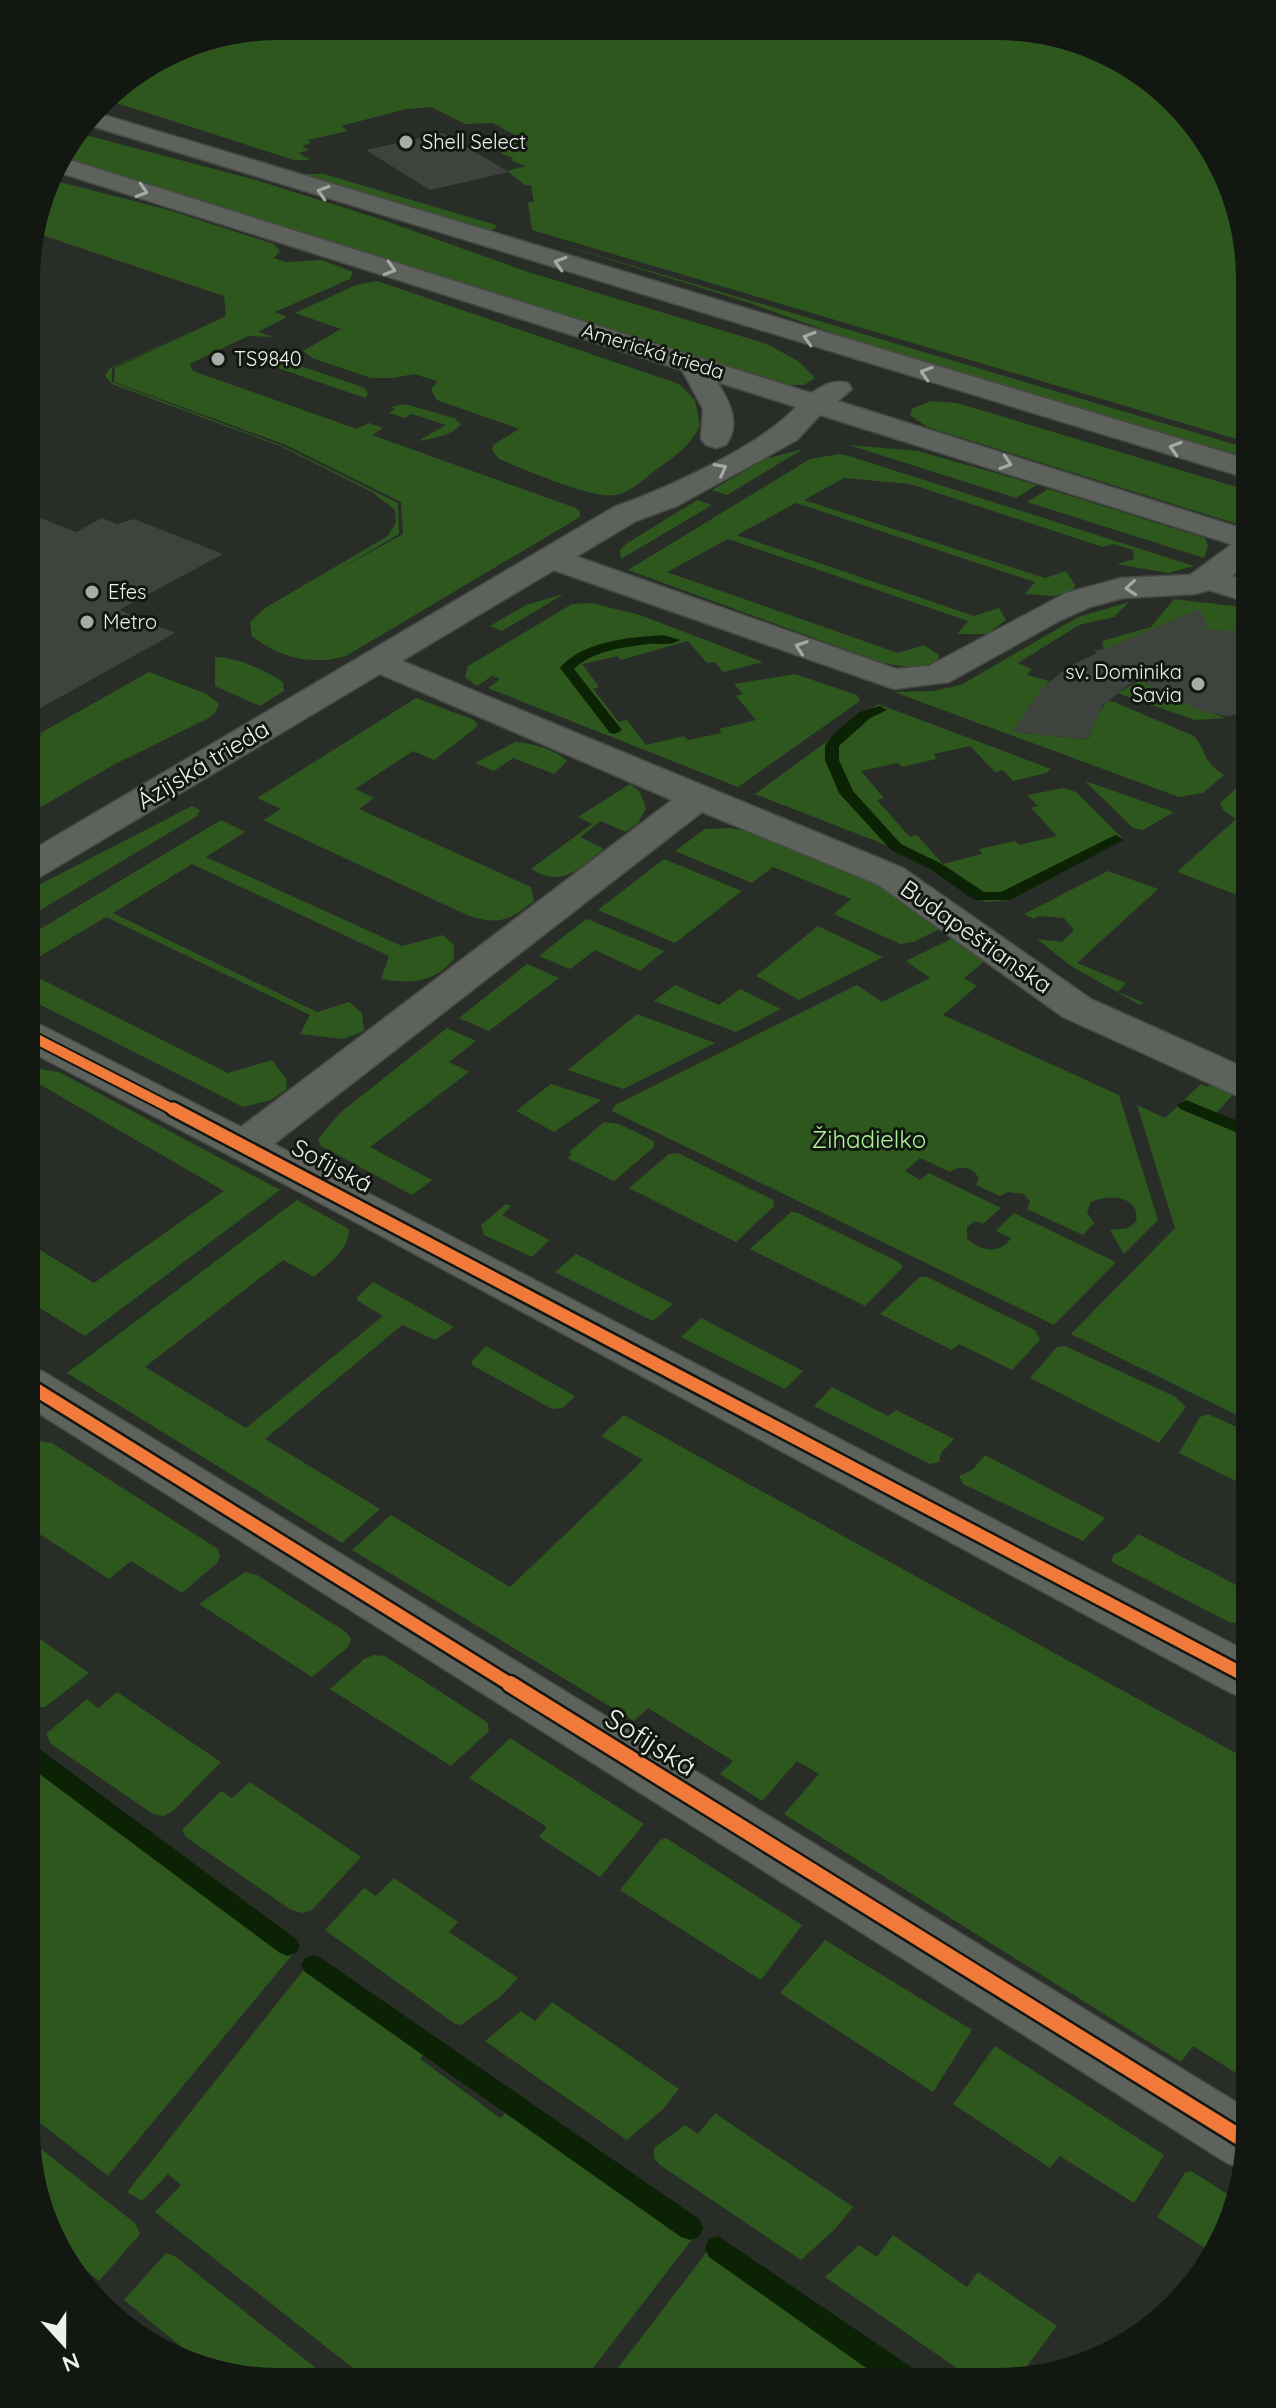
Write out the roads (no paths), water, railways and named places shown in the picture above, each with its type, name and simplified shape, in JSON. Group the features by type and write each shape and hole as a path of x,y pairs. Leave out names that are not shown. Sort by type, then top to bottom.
{"street":[{"path":"99,121 1236,466"},
{"name":"Americká trieda","path":"68,167 816,402 1236,538"},
{"name":"Ázijská trieda","path":"40,861 625,514 666,499 758,427 774,408 816,402 884,360"},
{"path":"692,364 719,409 722,423 716,439"},
{"name":"Ázijská trieda","path":"625,514 646,493 716,439 758,427 823,438 932,440"},
{"name":"Americká trieda","path":"550,558 894,679 937,675 1047,614 1099,593 1137,587 1177,587 1208,579 1236,555"},
{"path":"1208,579 1236,588"},
{"path":"378,661 697,798"},
{"name":"Budapeštianska","path":"697,798 890,876 1077,1008 1236,1080"},
{"name":"Sofijská","path":"245,1145 697,798"},
{"name":"Sofijská","path":"40,1041 245,1145 1235,1670"},
{"name":"Sofijská","path":"40,1392 1235,2134"}],"waterway":[{"path":"615,730 567,668 574,661 600,650 649,640 673,640"},
{"path":"880,710 865,715 840,735 832,746 832,760 846,793 896,847 937,867 980,897 1003,897"},
{"path":"1004,897 1116,840"},
{"path":"1186,1105 1236,1127"},
{"path":"40,1761 288,1946"},
{"path":"313,1965 690,2228"},
{"path":"718,2248 890,2368"}],"place":[{"name":"Shell Select","path":"406,142"},
{"name":"TS9840","path":"218,359"},
{"name":"Efes","path":"92,592"},
{"name":"Metro","path":"87,622"},
{"name":"sv. Dominika Savia","path":"1198,684"}],"park label":[{"name":"Žihadielko","path":"869,1140"}]}
